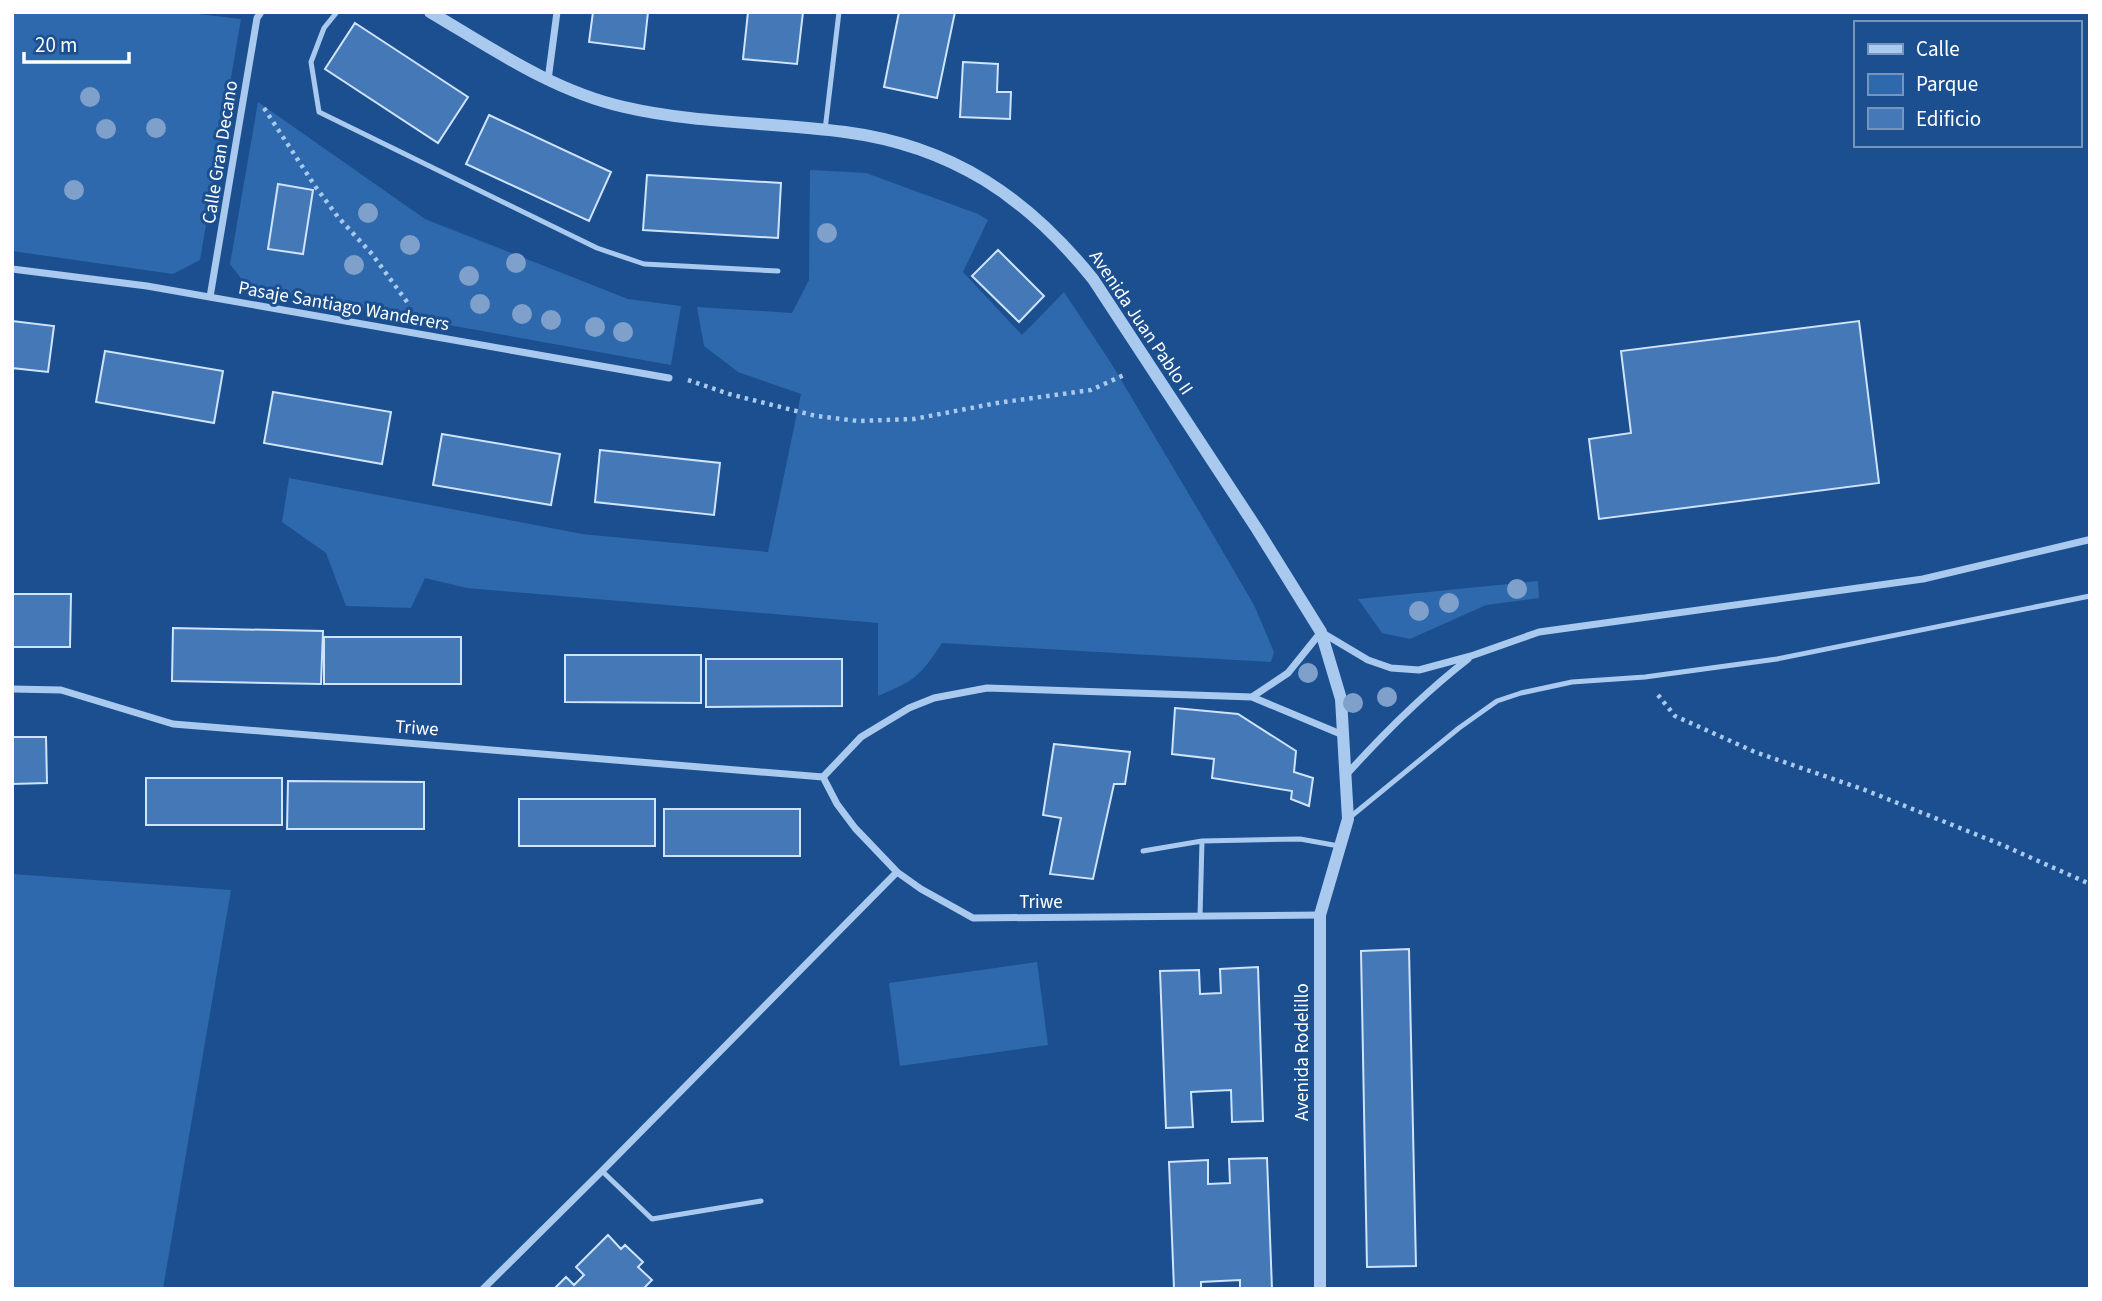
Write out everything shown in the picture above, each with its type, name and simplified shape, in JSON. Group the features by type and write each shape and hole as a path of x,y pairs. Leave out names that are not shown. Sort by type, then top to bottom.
{"street":[{"name":"Calle Gran Decano","path":"209,297 257,19 261,12"},
{"name":"Avenida Juan Pablo II","path":"430,12 548,81 576,93 625,107 697,119 825,130 907,145 979,176 1041,221 1069,249 1093,279 1257,529 1321,632 1340,699 1348,819"},
{"path":"548,81 557,12"},
{"name":"Pasaje Santiago Wanderers","path":"12,269 147,286 669,378"},
{"path":"1252,697 1289,673 1321,632 1368,660 1391,668 1419,670 1471,656 1527,635 1558,628 1923,579 2088,540"},
{"path":"1346,774 1430,688 1471,656"},
{"path":"822,777 862,737 884,722 934,698 960,691 988,688 1252,697 1343,734"},
{"name":"Triwe","path":"12,689 61,690 173,724 822,777 855,828 897,872 921,889 973,918 1320,915"},
{"name":"Avenida Rodelillo","path":"1320,1289 1320,915 1348,819"},
{"path":"483,1289 897,872"}],"lane":[{"path":"337,12 324,27 312,62 319,112 597,248 643,264 778,271"},
{"path":"825,130 839,12"},
{"path":"1348,819 1417,760 1497,701 1521,693 1572,682 1645,677 1777,659 2090,596"},
{"path":"1143,851 1202,841 1300,839 1339,846"},
{"path":"1200,916 1202,841"},
{"path":"602,1171 652,1219 761,1200"}],"path":[{"path":"264,108 338,217 372,254 410,306"},
{"path":"669,378 697,382 729,394 816,416 858,421 914,419 998,403 1091,390 1124,375"},
{"path":"1645,677 1675,716 1755,752 1865,790 2000,844 2090,884"}],"green space":[{"path":"12,12 181,12 241,19 200,260 173,274 12,251"},
{"path":"258,102 425,219 628,299 681,306 671,365 249,289 230,264"},
{"path":"810,170 866,173 988,220 963,272 1022,335 1064,292 1111,363 1254,605 1274,652 1271,662 942,643 916,676 878,696 878,623 467,588 425,578 411,608 346,606 326,553 282,522 289,478 582,534 768,552 801,394 738,372 704,346 697,307 792,313 809,280"},
{"path":"1538,581 1539,598 1486,605 1410,639 1382,633 1358,599"},
{"path":"12,874 231,890 163,1289 12,1289"},
{"path":"1037,962 1048,1045 900,1066 889,983"}],"building":[{"path":"593,12 648,12 644,49 589,42"},
{"path":"748,12 803,12 797,64 743,59"},
{"path":"899,12 955,12 937,98 884,87"},
{"path":"355,23 468,97 438,143 325,69"},
{"path":"963,62 998,64 997,92 1011,92 1010,119 960,117"},
{"path":"489,115 611,172 589,221 466,164"},
{"path":"647,175 781,183 778,238 643,230"},
{"path":"278,184 313,190 303,254 268,249"},
{"path":"998,250 1044,296 1019,322 972,276"},
{"path":"12,321 54,326 48,372 12,368"},
{"path":"1859,321 1879,483 1599,519 1589,439 1631,433 1621,351"},
{"path":"105,351 223,371 214,423 96,402"},
{"path":"273,392 391,412 382,464 264,443"},
{"path":"442,434 560,454 551,505 433,485"},
{"path":"600,450 720,463 714,515 595,502"},
{"path":"12,594 71,594 70,647 12,647"},
{"path":"173,628 323,631 321,684 172,681"},
{"path":"324,637 461,637 461,684 324,684"},
{"path":"565,655 701,655 701,703 565,702"},
{"path":"706,659 842,659 842,706 706,707"},
{"path":"1175,708 1238,714 1296,751 1294,772 1313,778 1309,806 1291,799 1292,791 1212,778 1214,759 1172,754"},
{"path":"12,737 46,737 47,783 12,784"},
{"path":"1054,744 1130,752 1125,784 1114,784 1093,879 1050,874 1061,818 1043,815"},
{"path":"146,778 282,778 282,825 146,825"},
{"path":"288,781 424,782 424,829 287,829"},
{"path":"519,799 655,799 655,846 519,846"},
{"path":"664,809 800,809 800,856 664,856"},
{"path":"1409,949 1416,1266 1367,1267 1361,951"},
{"path":"1258,967 1263,1121 1232,1122 1231,1090 1191,1092 1193,1127 1166,1128 1160,971 1199,970 1200,994 1221,993 1220,969"},
{"path":"1267,1158 1272,1289 1240,1289 1240,1280 1201,1282 1201,1289 1174,1289 1169,1162 1208,1160 1208,1184 1230,1183 1229,1159"},
{"path":"608,1235 621,1249 625,1245 643,1262 638,1267 652,1280 643,1289 554,1289 566,1277 574,1285 584,1275 576,1267"}]}
